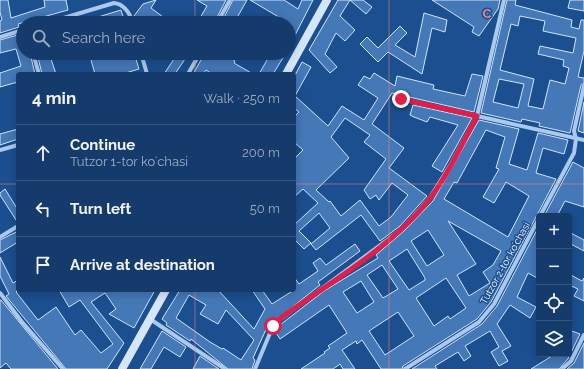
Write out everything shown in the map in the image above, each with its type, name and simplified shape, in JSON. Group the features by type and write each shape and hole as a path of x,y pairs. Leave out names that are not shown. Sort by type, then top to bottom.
{"street":[{"path":"221,16 230,0"},
{"path":"296,56 327,0"},
{"path":"254,369 273,326 278,321 369,255 402,229 429,199 451,164 477,116 504,0"},
{"path":"70,16 118,3 124,8 129,16"},
{"path":"0,37 16,32"},
{"path":"35,60 38,72"},
{"path":"143,60 146,72"},
{"path":"189,72 196,60"},
{"path":"287,72 294,60"},
{"name":"Tutzor 2-tor koʻchasi","path":"542,213 574,153 576,139 574,131 584,86"},
{"path":"401,99 584,140"},
{"path":"0,150 16,146"},
{"name":"Tutzor 2-tor koʻchasi","path":"405,369 479,322 494,304 536,225"},
{"path":"0,237 16,227"},
{"path":"122,369 165,292"},
{"path":"0,293 22,322 63,369"},
{"path":"150,319 225,369"},
{"path":"562,369 571,361 584,335"}],"building":[{"path":"0,0 8,0 11,18 16,16 16,28 0,33 0,21 2,20"},
{"path":"44,0 66,0 68,10 47,16 17,16 45,7"},
{"path":"156,0 151,8 162,16 134,16 143,4"},
{"path":"197,0 226,0 218,16 201,16 207,6"},
{"path":"233,0 247,0 238,16 225,16"},
{"path":"250,0 284,0 298,9 302,0 313,0 296,33 296,16 277,16"},
{"path":"338,0 350,0 340,16 355,30 345,41 336,33 325,54 337,67 330,73 309,50"},
{"path":"350,0 363,0 372,7 366,14"},
{"path":"432,0 500,0 498,9 479,36 472,32 474,27"},
{"path":"507,0 516,0 515,5 572,20 571,27 579,29 581,20 584,20 584,51 578,77 584,78 584,83 581,85 570,133 539,126 540,123 522,119 521,122 481,113","holes":["520,16 545,21 543,31 576,38 573,53 540,46 538,54 564,60 563,66 569,68 565,84 550,80 543,109 528,106 534,79 500,70 511,24 518,26","499,79 524,84 518,108 493,102"]},
{"path":"570,0 584,0 584,11 568,8"},
{"path":"121,10 123,16 101,16"},
{"path":"424,13 447,20 445,32 432,28 422,74 388,52 378,62 360,44 367,37 378,48 400,26 407,33 395,45 415,57"},
{"path":"16,35 16,49 0,53 0,40"},
{"path":"19,60 32,60 35,72 16,72 16,83 0,87 0,73 21,66"},
{"path":"39,60 51,60 55,72 42,72"},
{"path":"91,60 136,60 139,69 129,72 94,72"},
{"path":"173,60 184,60 176,72 165,72"},
{"path":"201,60 233,60 235,61 234,63 250,72 209,72 206,70 204,72 194,72"},
{"path":"267,60 282,60 274,72 260,72"},
{"path":"302,62 311,67 296,94 296,73"},
{"path":"374,73 395,86 397,76 434,85 433,89 465,96 472,74 483,76 474,112 392,93 372,124 404,148 389,168 427,196 400,226 380,241 361,215 316,250 311,244 330,228 319,213 299,231 311,243 304,249 296,241 296,223 318,203 303,189 296,195 296,157 303,150 296,144 296,115 299,112 296,110 296,97 328,126 342,106 364,120 378,98 358,85 364,76 370,79","holes":["345,118 370,135 364,142 386,159 364,190 370,199 376,195 379,200 392,183 408,195 391,217 379,226 360,200 341,216 330,201 329,202 316,190 349,158 331,137"]},
{"path":"584,102 584,133 578,131"},
{"path":"413,105 472,118 442,172 432,166 458,125 430,117 427,122 414,117 410,115"},
{"path":"479,120 519,129 509,164 527,170 538,133 568,140 564,154 543,148 536,173 556,179 538,213 536,213 536,217 491,302 477,319 403,366 402,369 381,369 362,340 357,344 356,341 342,350 355,369 343,369 340,364 333,369 301,369 325,353 324,352 330,348 328,346 347,333 329,305 280,339 275,331 276,328 324,291 378,258 376,255 404,231 433,201","holes":["486,130 505,137 496,168 499,169 483,197 494,203 506,182 529,196 508,237 444,199 454,182 457,183","448,221 501,251 493,265 483,272 490,283 469,296 457,275 476,264","428,230 444,255 427,266 411,241","407,249 425,280 409,290 389,261","382,265 398,289 383,298 367,275","446,278 466,308 450,319 448,316 434,326 416,298","361,281 374,302 357,313 343,292","398,312 414,336 385,355 369,331"]},
{"path":"16,130 16,140 0,145 0,134"},
{"path":"573,162 584,168 584,207 565,201 559,213 546,213"},
{"path":"5,189 16,207 16,220 0,195 0,193"},
{"path":"16,232 16,243 0,253 0,240"},
{"path":"536,232 536,277 528,273 517,297 536,307 530,318 510,305 497,324 511,346 502,351 508,361 499,366 491,352 499,347 490,331 465,346 471,356 464,361 458,352 435,366 437,369 412,369 482,324 497,306"},
{"path":"572,234 584,240 584,251 572,245"},
{"path":"355,244 360,251 318,282 320,285 270,325 269,323 253,358 255,360 252,369 228,369 191,339 190,341 166,325 167,323 162,319 179,292 220,292 254,329 265,309 253,292 263,292 272,304 291,292 296,292 296,280 299,284 318,271 313,263 320,258 326,265","holes":["189,295 206,305 200,314 218,324 226,310 254,340 241,360 223,348 222,349 210,342 176,318"]},
{"path":"0,257 13,283 16,281 16,292 38,320 56,307 75,335 81,330 101,353 113,344 80,300 69,307 60,292 154,292 134,328 109,314 116,309 105,293 91,302 124,343 107,369 66,369 6,296 9,294 0,276"},
{"path":"572,276 582,281 584,278 584,301 574,296 578,289 572,286"},
{"path":"0,300 58,369 11,369 6,363 0,368"},
{"path":"162,331 186,347 180,357 164,347 151,369 140,369"},
{"path":"572,331 580,334 572,351"},
{"path":"584,343 584,369 567,369 574,363"},
{"path":"200,356 219,369 193,369"},
{"path":"550,357 569,357 559,369 531,369"}],"route":[{"path":"273,326 282,317 369,255 402,229 429,199 451,164 477,116 401,99"}]}
